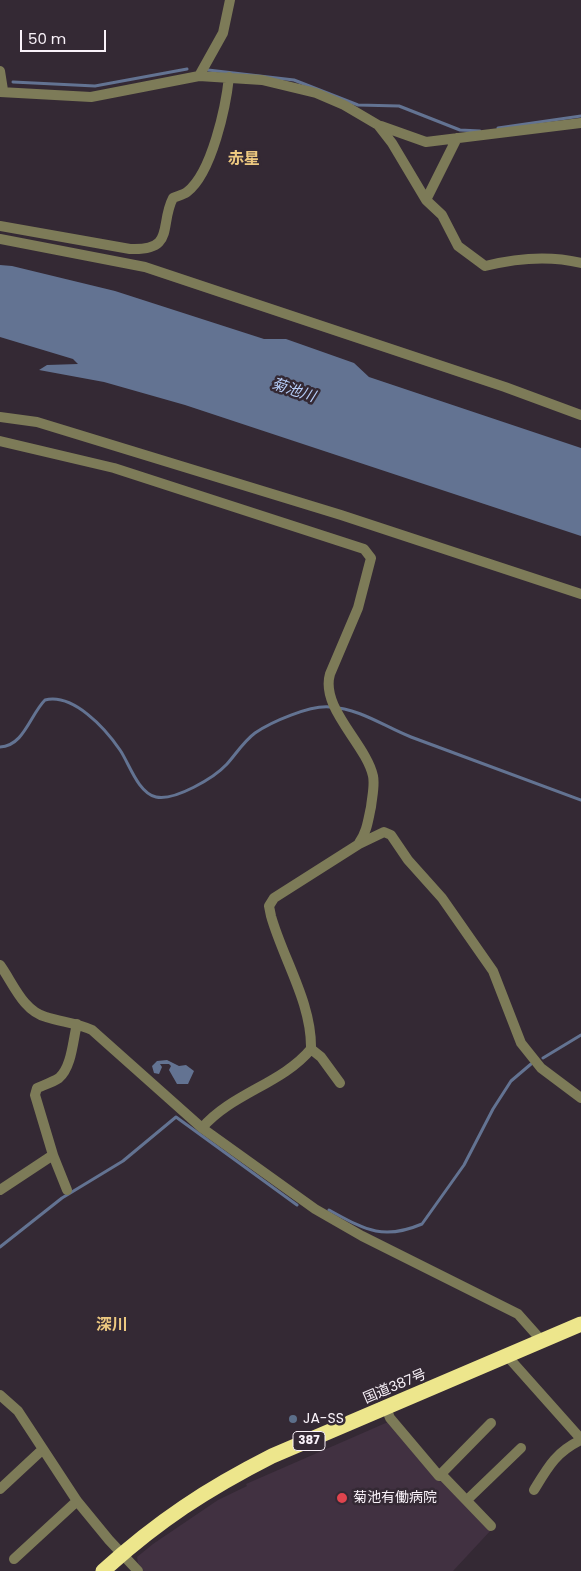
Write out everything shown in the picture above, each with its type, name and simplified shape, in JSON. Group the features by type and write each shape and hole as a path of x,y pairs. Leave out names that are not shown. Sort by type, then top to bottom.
{"highway":[{"name":"国道387号","path":"102,1571 191,1500 233,1476 272,1456 508,1357 581,1324"}],"street":[{"path":"199,76 223,33 230,0"},
{"path":"0,71 2,91 92,97 199,76 262,80 316,93 344,105 392,132 426,142 581,123"},
{"path":"0,226 130,249 154,246 165,234 169,206 173,198 187,192 205,166 226,108 229,77"},
{"path":"378,125 392,143 426,200 442,215 458,246 485,266 516,259 565,259 581,263"},
{"path":"426,200 457,138"},
{"path":"0,239 145,267 505,386 581,415"},
{"path":"0,417 38,422 341,514 581,594"},
{"path":"0,441 114,468 364,549 371,558 358,608 329,679 335,707 364,754 373,776 368,823 365,834 359,844"},
{"path":"340,1083 321,1057 311,1049 310,1032 300,994 274,928 270,906 274,898 279,894 359,844 384,832 390,836 408,860 442,898 494,971 521,1043 541,1068 581,1098"},
{"path":"0,965 22,999 37,1014 77,1024 92,1030 202,1128 326,1216 518,1314 542,1341"},
{"path":"67,1190 53,1155 35,1095 37,1088 59,1078 63,1073 67,1066 77,1024"},
{"path":"202,1128 224,1107 280,1075 297,1063 311,1049"},
{"path":"0,1190 53,1155"},
{"path":"508,1357 581,1440 564,1448 553,1460 534,1490"},
{"path":"0,1395 18,1411 77,1501 138,1571"},
{"path":"386,1408 390,1418 439,1476 441,1474 491,1526"},
{"path":"441,1474 491,1424"},
{"path":"467,1500 521,1448"},
{"path":"0,1488 42,1450"},
{"path":"14,1559 77,1501"}],"shaded area":[{"name":"菊池有働病院","path":"388,1422 492,1529 453,1571 143,1571 138,1563 137,1557 153,1544 218,1500 247,1486 246,1484"}],"water":[{"name":"菊池川","path":"0,265 12,266 115,291 264,339 286,339 354,363 369,377 581,448 581,536 185,405 104,382 39,370 47,365 78,364 73,359 0,337"},
{"path":"167,1060 179,1066 186,1065 194,1071 188,1084 177,1084 169,1070 171,1066 169,1064 160,1064 162,1067 159,1074 154,1073 152,1066 157,1061"}],"waterway":[{"path":"13,82 95,86 187,69"},
{"path":"208,70 294,80 358,105 399,106 460,130 480,131"},
{"path":"498,128 581,116"},
{"path":"0,747 8,745 21,736 45,700 56,699 77,707 106,732 120,750 144,790 156,797 173,796 213,776 227,764 255,733 280,719 302,711 322,707 341,708 362,714 411,737 581,800"},
{"path":"543,1058 581,1035"},
{"path":"329,1210 353,1223 384,1232 396,1232 422,1224 464,1165 493,1109 511,1081 531,1064"},
{"path":"0,1247 62,1198 123,1161 176,1117 297,1205"}],"place":[{"name":"JA-SS","path":"293,1419"},
{"name":"菊池有働病院","path":"342,1498"}],"district":[{"name":"赤星","path":"244,160"},
{"name":"深川","path":"112,1326"}]}
